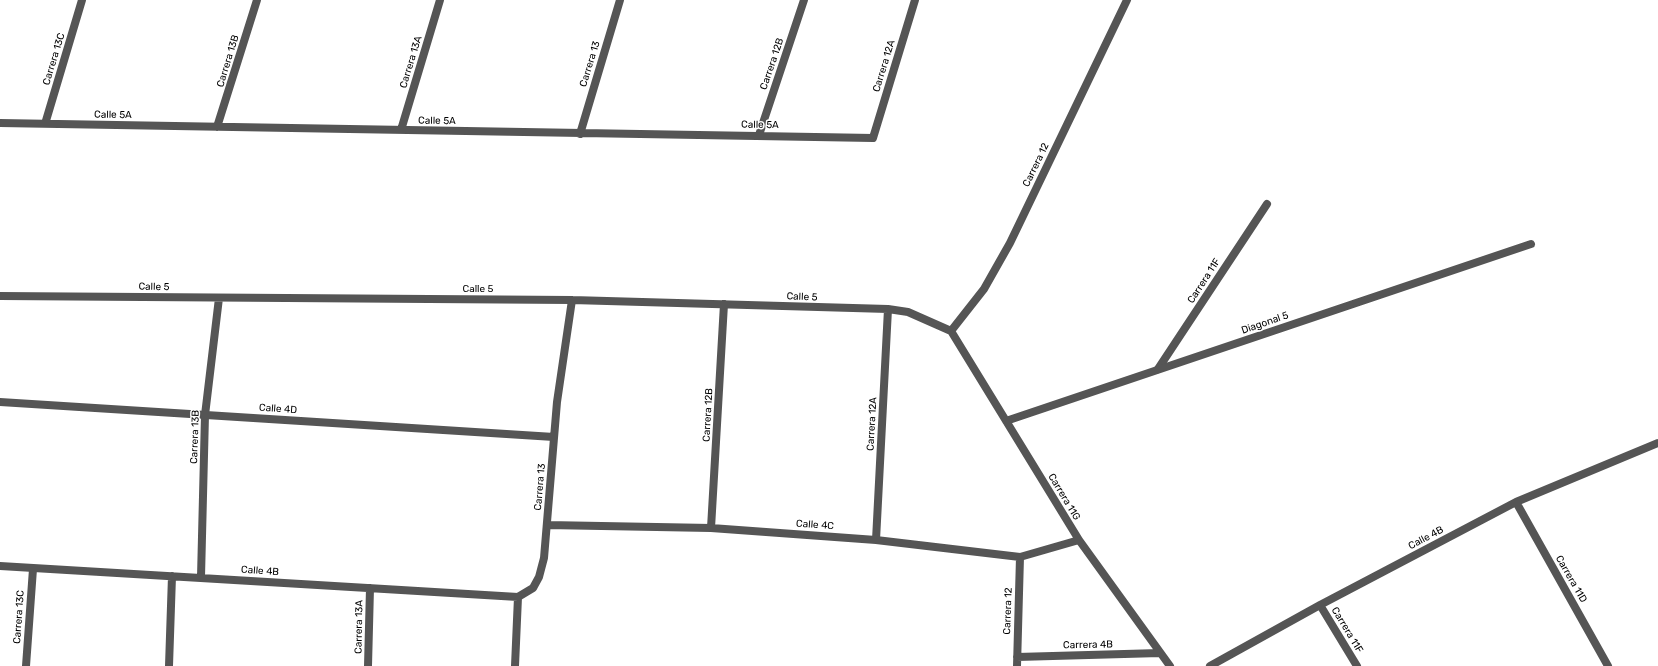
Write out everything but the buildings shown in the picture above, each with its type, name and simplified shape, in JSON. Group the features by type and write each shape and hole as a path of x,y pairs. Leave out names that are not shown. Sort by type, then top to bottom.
{"street":[{"name":"Carrera 13C","path":"45,124 82,0"},
{"name":"Carrera 13B","path":"217,127 257,0"},
{"name":"Carrera 13A","path":"401,130 440,0"},
{"name":"Carrera 13","path":"580,134 620,0"},
{"name":"Carrera 12B","path":"759,135 804,0"},
{"name":"Carrera 12A","path":"873,138 915,0"},
{"name":"Carrera 12","path":"951,331 984,289 1010,243 1127,0"},
{"name":"Calle 5A","path":"0,123 873,138"},
{"name":"Carrera 11F","path":"1158,369 1267,204"},
{"name":"Diagonal 5","path":"1006,421 1531,244"},
{"name":"Calle 5","path":"0,296 572,300 888,309 908,312 951,331"},
{"name":"Carrera 13B","path":"201,577 205,415 219,298"},
{"name":"Carrera 13","path":"518,597 533,588 539,577 544,558 557,402 572,300"},
{"name":"Carrera 12B","path":"711,528 724,304"},
{"name":"Carrera 12A","path":"876,540 888,309"},
{"name":"Carrera 11G","path":"951,331 1079,540 1170,666"},
{"name":"Calle 4D","path":"0,402 554,437"},
{"name":"Calle 4B","path":"1210,666 1320,605 1516,502 1658,443"},
{"name":"Carrera 11D","path":"1516,502 1608,666"},
{"name":"Calle 4C","path":"547,525 711,528 876,540 1020,557 1079,540"},
{"name":"Carrera 12","path":"1017,666 1020,557"},
{"name":"Calle 4B","path":"0,566 518,597"},
{"name":"Carrera 13C","path":"26,666 33,569"},
{"path":"168,666 172,576"},
{"name":"Carrera 13A","path":"368,666 370,588"},
{"path":"515,666 518,597"},
{"name":"Carrera 11F","path":"1320,605 1356,666"},
{"name":"Carrera 4B","path":"1017,657 1160,653"}]}
